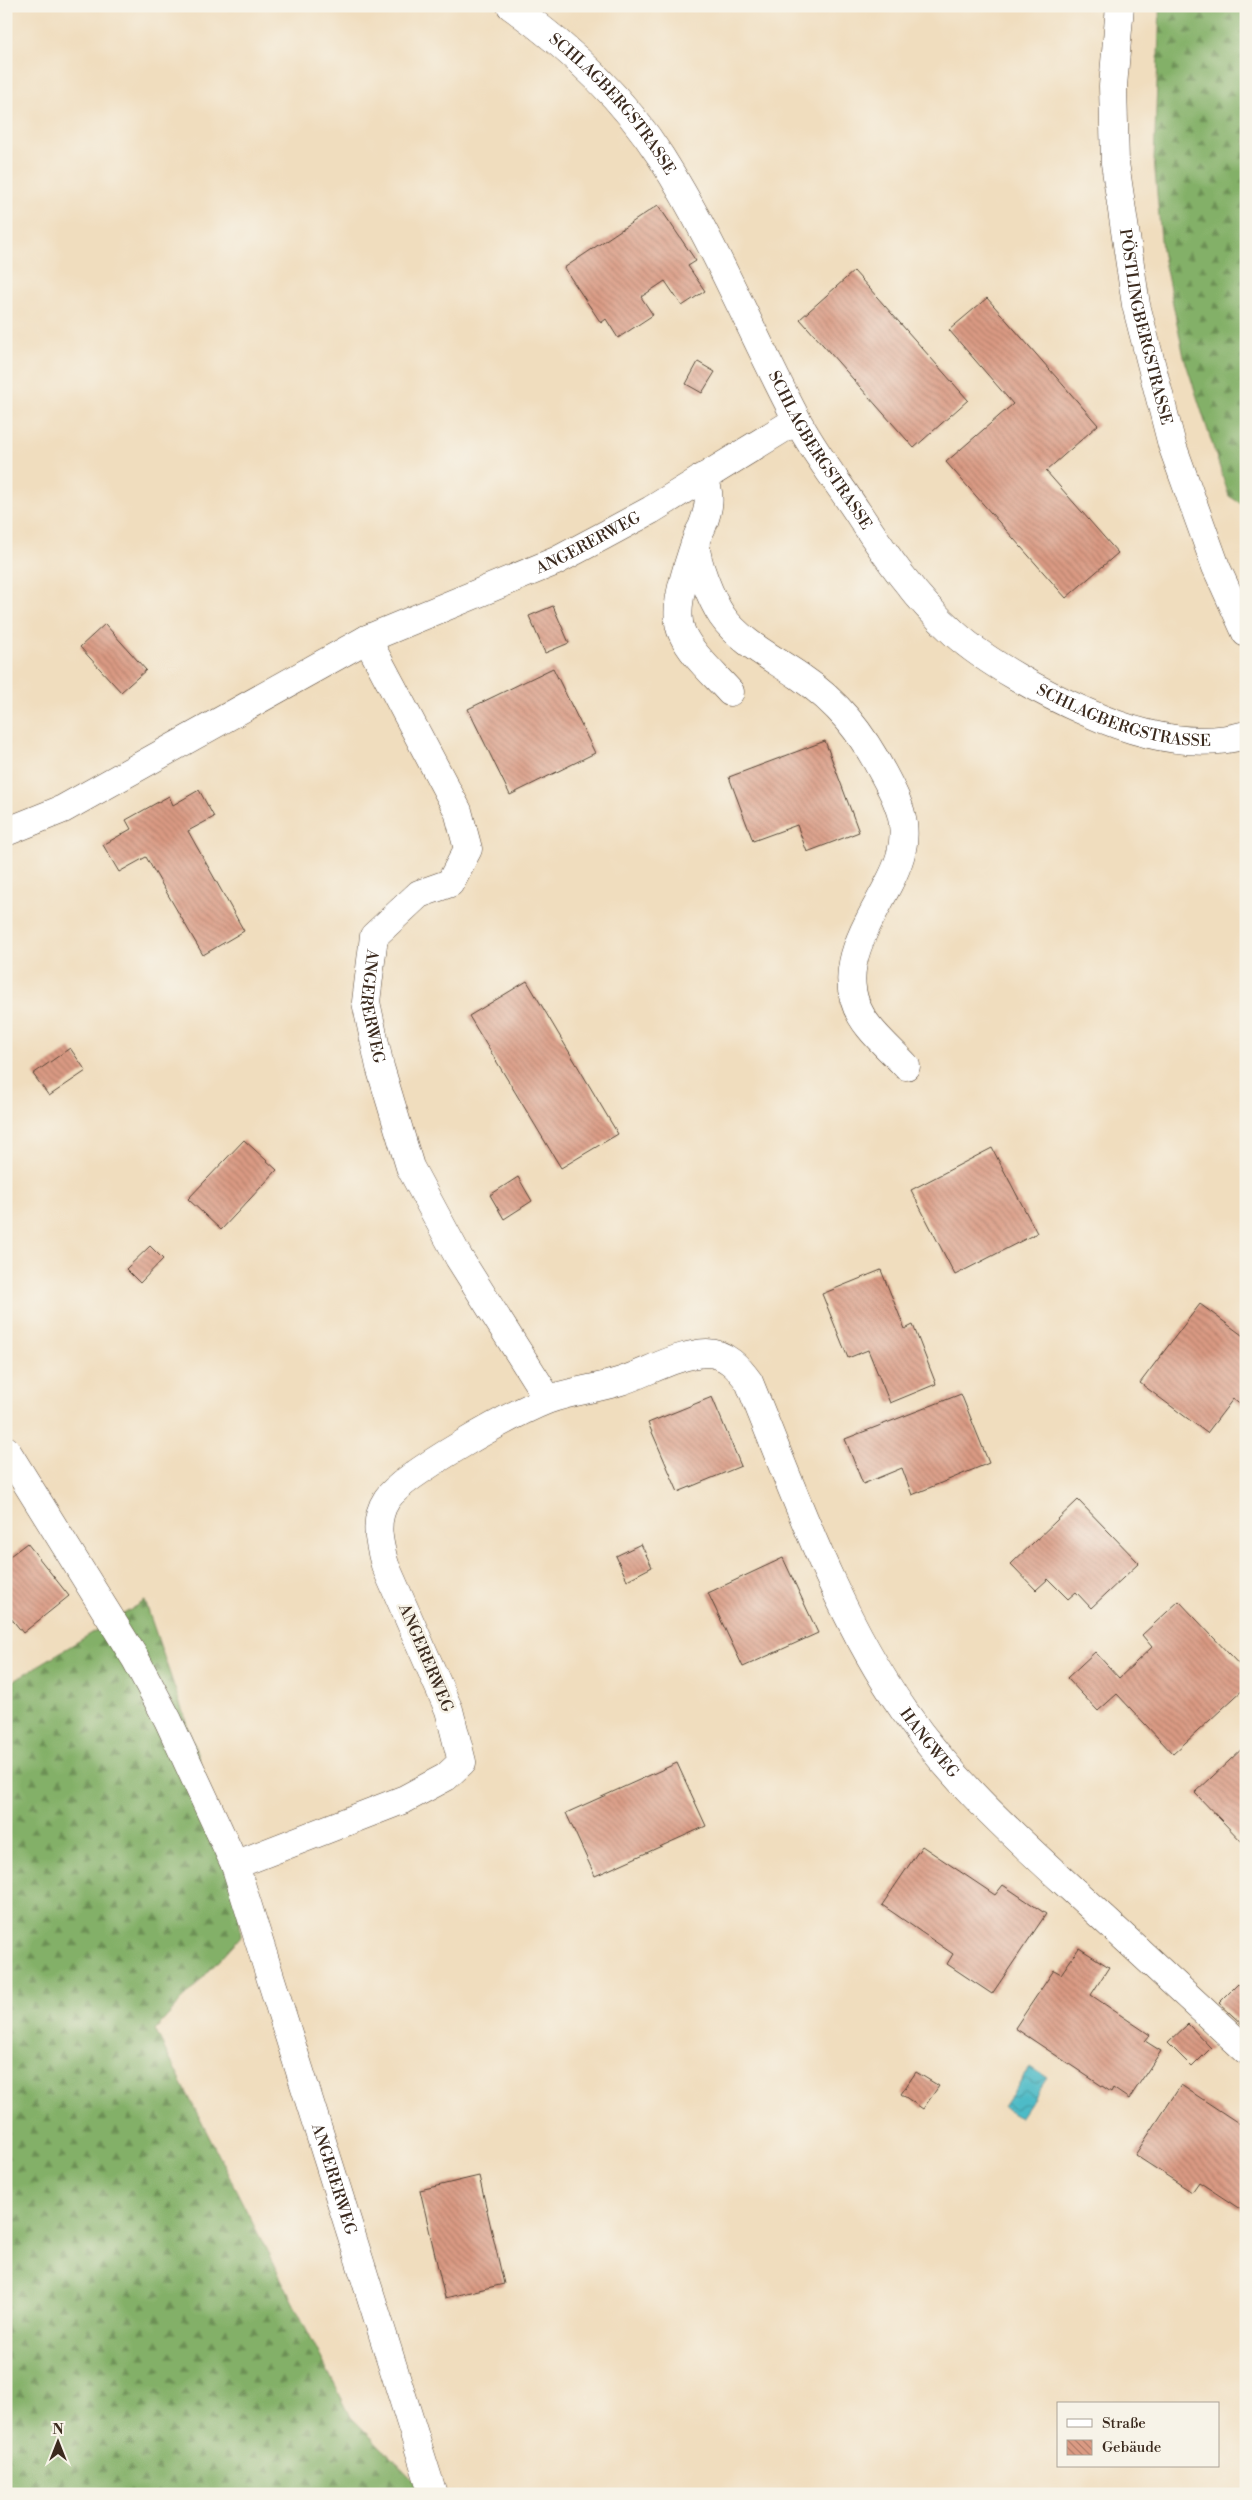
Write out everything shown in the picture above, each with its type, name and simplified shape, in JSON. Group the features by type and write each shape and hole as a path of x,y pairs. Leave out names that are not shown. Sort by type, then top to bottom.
{"street":[{"name":"SCHLAGBERGSTRASSE","path":"511,6 582,62 620,102 660,156 694,213 796,420 890,562 925,605 956,635 1011,673 1065,703 1124,729 1162,738 1199,740 1235,738 1246,735"},
{"name":"PÖSTLINGBERGSTRASSE","path":"1120,6 1113,86 1115,163 1136,305 1172,445 1216,567 1246,633"},
{"name":"ANGERERWEG","path":"6,832 62,809 367,640 556,561 651,510 796,420"},
{"path":"703,477 708,487 708,508 680,597 681,631 689,645 730,692"},
{"path":"696,542 705,583 724,618 741,637 802,678 832,702 852,722 871,749 894,793 904,823 904,844 899,865 858,942 852,964 851,986 856,1005 869,1026 906,1066"},
{"name":"ANGERERWEG","path":"367,640 458,811 468,848 450,883 419,894 374,936 366,1002 380,1067 410,1167 459,1258 548,1400"},
{"name":"ANGERERWEG","path":"235,1865 405,1800 446,1777 462,1762 449,1710 433,1669 385,1565 378,1540 378,1518 387,1500 402,1482 510,1418 548,1400 600,1388 689,1356 708,1353 723,1357"},
{"name":"HANGWEG","path":"723,1357 738,1367 749,1382 812,1538 846,1612 875,1666 905,1712 944,1763 998,1821 1246,2050"},
{"name":"ANGERERWEG","path":"6,1450 135,1658 168,1720 235,1865 433,2494"}],"green space":[{"path":"1160,6 1246,6 1246,507 1229,496 1184,357 1162,251 1154,159"},
{"path":"145,1601 235,1865 241,1936 155,2030 351,2417 427,2494 6,2494 6,1685"}],"water":[{"path":"1030,2067 1047,2078 1020,2118 1003,2107"}],"building":[{"path":"658,205 696,261 688,266 705,291 682,306 665,281 641,297 653,315 618,338 606,319 601,323 564,268"},
{"path":"854,271 968,400 914,448 800,319"},
{"path":"987,298 1098,425 1046,471 1118,553 1066,598 946,462 1013,404 949,330"},
{"path":"698,362 715,372 702,393 686,384"},
{"path":"553,606 569,643 545,653 529,616"},
{"path":"105,624 146,670 121,692 80,647"},
{"path":"553,668 595,753 510,795 468,709"},
{"path":"825,741 859,832 807,852 797,825 753,841 729,777"},
{"path":"199,790 214,817 188,831 244,931 203,955 146,857 119,872 103,845 131,829 126,820 169,796 173,805"},
{"path":"527,981 618,1134 561,1168 469,1016"},
{"path":"70,1048 86,1071 49,1096 33,1074"},
{"path":"244,1140 277,1170 221,1230 188,1199"},
{"path":"992,1148 1037,1233 955,1275 911,1190"},
{"path":"518,1177 532,1201 504,1219 490,1195"},
{"path":"150,1246 163,1259 140,1283 126,1269"},
{"path":"881,1270 905,1329 913,1325 936,1384 890,1403 868,1350 848,1358 822,1294"},
{"path":"1200,1304 1246,1338 1246,1409 1233,1399 1207,1433 1140,1383"},
{"path":"961,1394 989,1463 912,1495 902,1468 863,1484 845,1439"},
{"path":"712,1397 741,1466 678,1492 648,1423"},
{"path":"1078,1500 1139,1563 1091,1608 1076,1592 1068,1599 1048,1579 1036,1590 1011,1564"},
{"path":"27,1543 69,1596 23,1633 6,1612 6,1559"},
{"path":"641,1544 652,1567 627,1580 616,1556"},
{"path":"783,1558 818,1633 743,1667 708,1593"},
{"path":"1179,1601 1246,1672 1246,1687 1173,1754 1117,1694 1098,1711 1067,1678 1095,1652 1119,1678 1152,1647 1142,1635"},
{"path":"1246,1745 1246,1846 1195,1793"},
{"path":"677,1763 706,1826 595,1876 566,1813"},
{"path":"922,1846 995,1895 1003,1885 1046,1914 992,1994 947,1964 953,1954 882,1905"},
{"path":"1079,1948 1109,1967 1091,1995 1150,2035 1145,2041 1161,2051 1129,2099 1113,2088 1111,2092 1015,2028 1054,1970 1061,1974"},
{"path":"1238,1984 1246,1991 1246,2028 1219,2003"},
{"path":"1188,2024 1211,2048 1192,2067 1168,2043"},
{"path":"916,2072 939,2086 923,2109 901,2094"},
{"path":"1181,2085 1246,2128 1246,2213 1199,2182 1192,2192 1135,2155"},
{"path":"479,2176 504,2284 445,2298 420,2190"}]}
